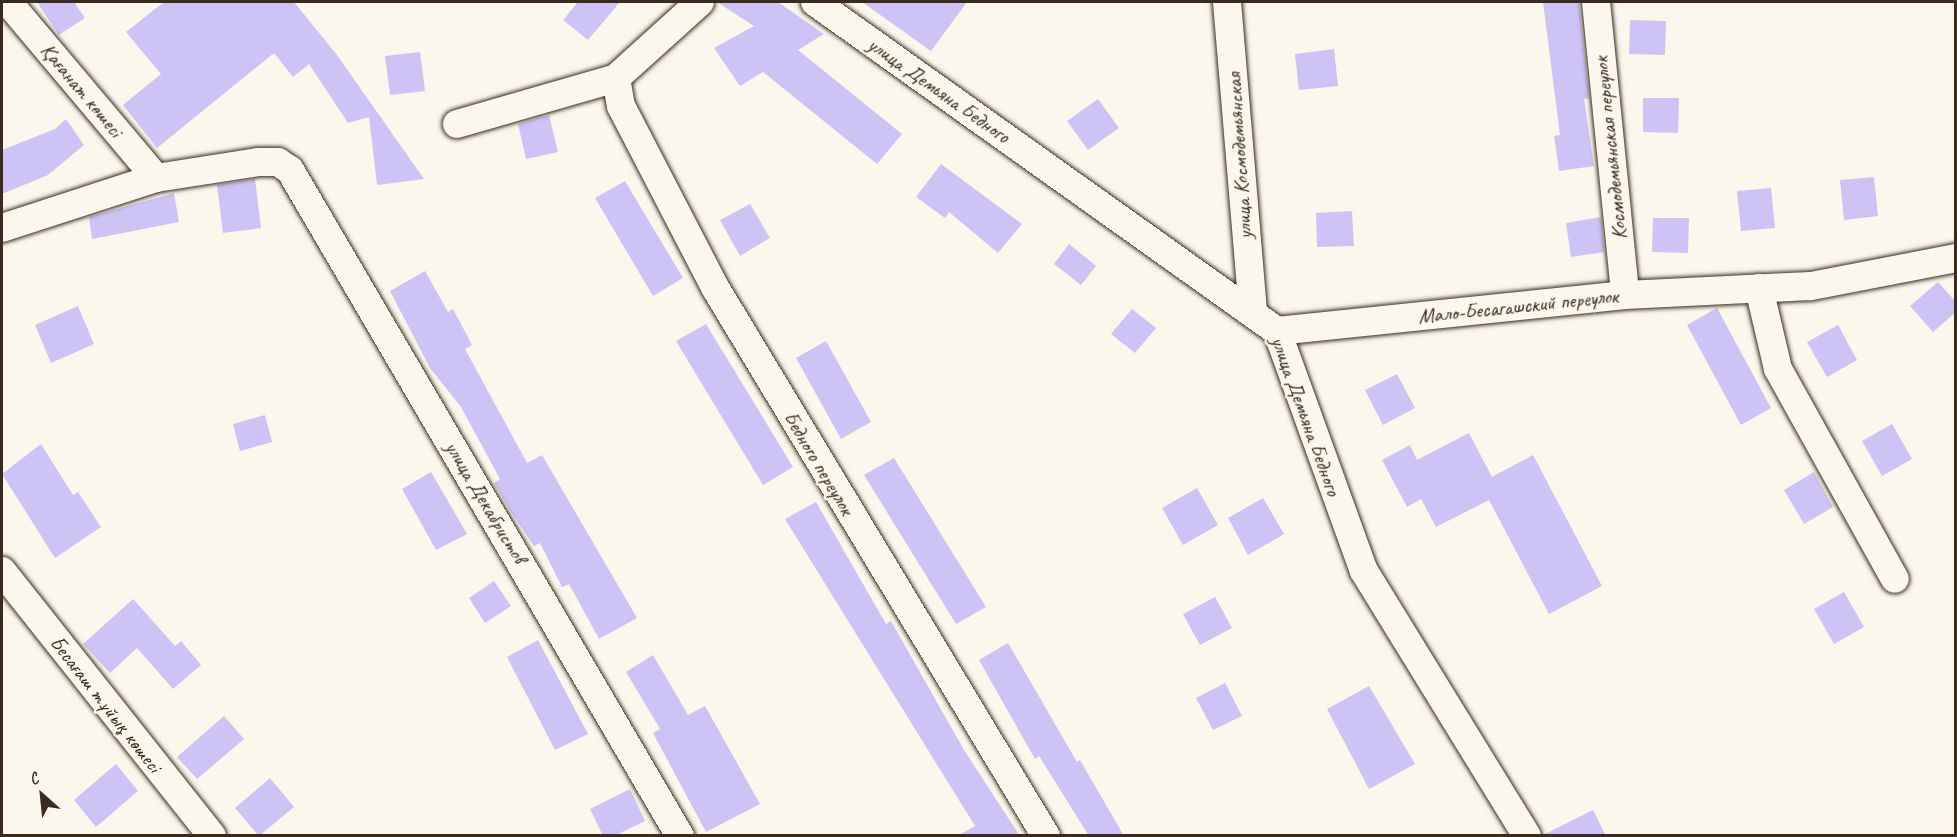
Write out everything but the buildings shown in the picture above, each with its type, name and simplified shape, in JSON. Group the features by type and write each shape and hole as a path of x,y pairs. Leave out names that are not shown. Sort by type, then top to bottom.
{"street":[{"name":"Қағанат көшесі","path":"8,2 156,178"},
{"path":"457,124 616,78 699,2"},
{"name":"улица Демьяна Бедного","path":"815,2 1253,310 1277,331 1364,571 1527,836"},
{"name":"улица Космодемьянская","path":"1227,2 1253,310"},
{"name":"Космодемьянская переулок","path":"1596,2 1625,295"},
{"name":"Бедного переулок","path":"616,78 621,106 716,289 1046,836"},
{"name":"улица Декабристов","path":"156,178 258,162 278,162 290,170 680,836"},
{"path":"2,228 156,178"},
{"name":"Мало-Бесагашский переулок","path":"1277,331 1625,295 1811,286 1956,258"},
{"path":"1759,288 1778,369 1895,579"},
{"name":"Бесағаш тұйық көшесі","path":"2,571 212,836"}]}
